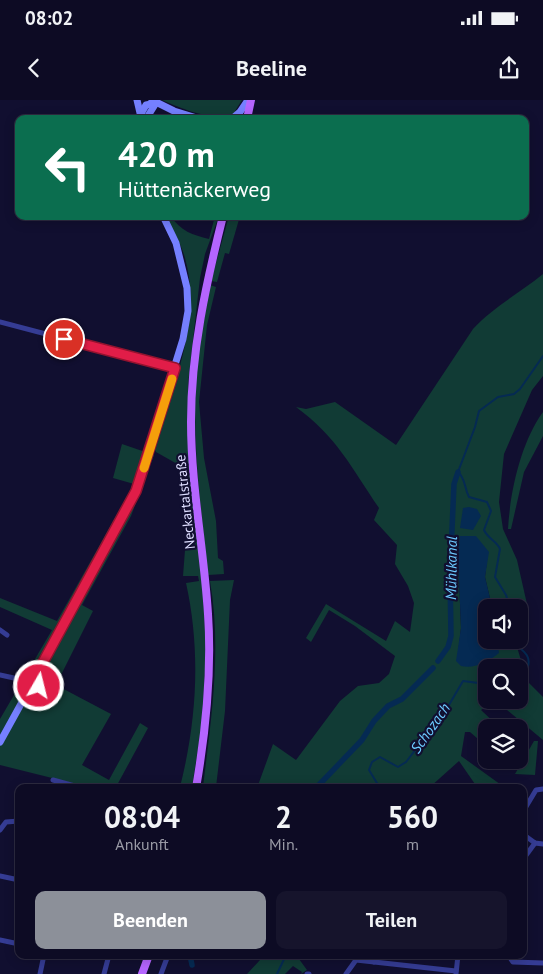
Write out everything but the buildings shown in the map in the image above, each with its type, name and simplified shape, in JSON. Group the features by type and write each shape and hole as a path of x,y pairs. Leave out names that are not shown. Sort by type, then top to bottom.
{"main road":[{"path":"247,115 249,100"},
{"name":"Neckartalstraße","path":"197,784 208,706 210,662 208,614 192,443 192,382 198,329 222,220"},
{"path":"142,974 148,959"}],"street":[{"path":"137,100 141,115"},
{"path":"237,115 249,100"},
{"path":"144,115 154,101 190,115"},
{"path":"35,677 136,491 175,368 186,324 187,288 176,243 165,220"},
{"path":"0,322 175,368"},
{"path":"0,630 7,635"},
{"path":"0,675 23,680"},
{"path":"27,693 22,687 23,680 28,676 35,677"},
{"path":"27,693 33,693 38,689 38,682 35,677"},
{"path":"0,742 27,693"},
{"path":"53,780 68,784"},
{"path":"527,805 536,790 543,789"},
{"path":"0,830 6,822 15,821"},
{"path":"527,837 535,843 543,844"},
{"path":"527,854 535,843"},
{"path":"0,876 15,879"},
{"path":"0,940 15,943"},
{"path":"40,974 43,959"},
{"path":"104,974 108,959"},
{"path":"161,974 166,959"},
{"path":"346,974 356,960 456,973 458,959"},
{"path":"511,959 513,962 543,963"}],"green space":[{"path":"162,100 242,100 235,111 236,113 231,115 204,115"},
{"path":"167,220 174,220 187,232 209,239 214,220 218,220 205,254 200,278 188,384 188,440 203,592 206,651 202,723 192,784 181,784 190,736 195,685 194,634 186,583 199,581 198,576 183,576 186,537 179,465 156,452 154,448 183,354 188,330 190,282 185,258"},
{"path":"228,220 239,220 229,254 225,253 217,282 211,281"},
{"path":"543,274 543,376 532,390 504,454 499,502 503,529 517,560 526,599 490,599 485,577 488,552 458,555 461,628 457,661 478,663 478,709 482,709 481,710 491,719 478,719 478,739 470,732 465,732 461,756 500,784 475,784 459,761 433,784 258,784 273,744 296,760 340,701 358,686 379,683 389,674 395,656 355,626 329,610 311,642 306,638 326,604 386,641 395,621 410,632 414,603 408,586 395,564 397,545 374,520 379,508 333,441 296,407 306,409 335,402 396,445 473,329"},
{"path":"210,285 216,287 207,325 199,402 204,458 216,521 218,558 223,561 224,574 208,575 198,476 195,401 198,353"},
{"path":"543,412 543,436 524,472 511,529 508,529 511,499 518,468 535,424"},
{"path":"122,444 154,455 131,516 82,605 93,611 56,685 111,714 82,765 109,780 140,723 148,728 118,784 76,784 0,765 0,719 52,630 0,607 0,598 57,621 134,484 113,478"},
{"path":"234,580 230,600 225,711 216,784 203,784 212,711 215,659 215,633 210,581"},
{"path":"498,649 518,649 521,659 489,659"},
{"path":"528,682 543,697 543,740 528,728 528,719 518,719 506,709 528,709"},
{"path":"534,741 538,741 535,775 515,774 518,769 528,769 528,751"},
{"path":"299,959 307,970 301,974 302,972 293,966 285,974 247,974 260,960"}],"water":[{"path":"463,508 477,509 481,516 473,530 460,528"},
{"path":"460,536 476,536 489,552 485,577 490,599 478,599 478,649 498,649 499,653 490,659 478,659 478,665 476,666 461,666 456,661 461,628 458,555"}],"waterway":[{"name":"Schozach","path":"507,599 495,577 500,549 484,530 491,511 487,502 469,497 458,472 479,411 498,397 514,394 520,389 543,356"},
{"name":"Mühlkanal","path":"438,661 448,647 451,636 450,574 454,484 458,472"},
{"name":"Schozach","path":"520,649 528,658 528,666"},
{"name":"Mühlkanal","path":"320,784 362,740 374,721 388,706 402,699 433,668"},
{"name":"Schozach","path":"378,784 369,770 372,762 380,757 398,767 406,762 446,710 463,681 478,683"},
{"name":"Mühlkanal","path":"191,959 192,965"},
{"name":"Schozach","path":"277,974 284,959"}],"slow traffic":[{"path":"144,468 172,379"}],"route":[{"path":"39,686 35,677 136,491 175,368 64,339"}]}
